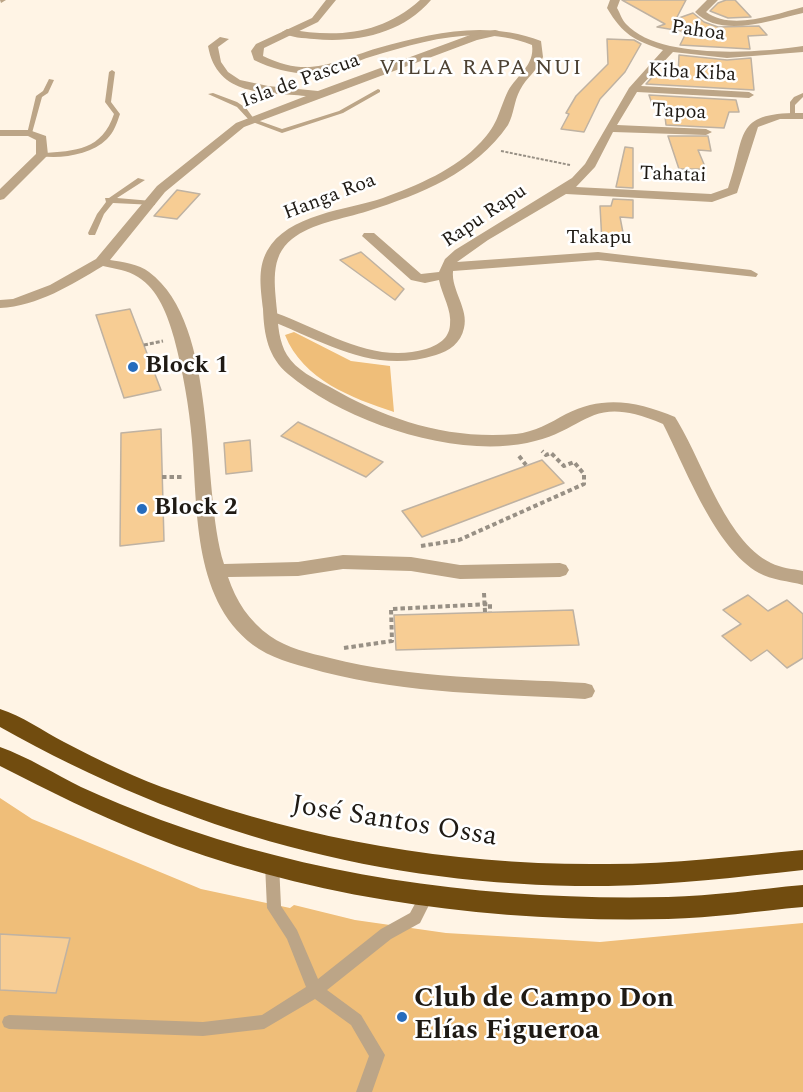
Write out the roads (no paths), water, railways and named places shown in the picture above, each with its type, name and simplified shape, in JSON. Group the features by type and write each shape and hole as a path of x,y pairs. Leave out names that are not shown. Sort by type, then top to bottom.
{"highway":[{"name":"José Santos Ossa","path":"0,717 108,774 165,798 291,838 359,853 452,867 547,875 665,873 803,860"},
{"path":"0,756 79,797 131,819 200,843 272,864 348,882 427,895 589,908 670,908 803,896"}],"street":[{"name":"Hanga Roa","path":"331,0 315,20 260,46 256,51 258,58 275,66 316,70 335,67 362,57 457,33 526,36 537,43 540,52 538,62 514,90 504,121 474,157 442,179 286,234 276,244 271,258 268,286 276,349 281,358 313,385 351,406 405,427 447,438 486,441 530,436 550,430 592,408 630,408 669,421 728,532 743,553 767,569 803,578"},
{"path":"287,32 322,39 357,37 393,24 426,0"},
{"name":"Pahoa","path":"615,0 612,9 619,23 633,33 670,49 746,55 779,54 803,49"},
{"path":"713,0 702,7 700,12 712,19 727,22 756,21 803,10"},
{"name":"Isla de Pascua","path":"0,304 15,303 55,288 101,262 175,177 219,141 252,120 474,37 495,33"},
{"path":"224,39 213,46 213,54 226,76 266,91 324,94"},
{"name":"Rapu Rapu","path":"271,316 311,330 360,354 393,359 425,356 443,348 454,337 458,323 446,271 456,255 562,190 587,169 649,65 670,49"},
{"name":"Kiba Kiba","path":"633,89 749,95"},
{"name":"Tahatai","path":"562,190 712,198 733,190 747,130 760,119 798,116"},
{"name":"Tapoa","path":"610,128 706,132"},
{"path":"0,133 29,133 42,138 42,155 0,196"},
{"name":"Takapu","path":"369,236 416,277 425,279 446,271 598,256 751,274"},
{"path":"101,262 143,274 155,285 182,338 192,387 208,541 216,572 223,594 244,623 265,642 291,655 333,668 380,678 585,691"},
{"path":"216,572 298,569 343,562 411,564 460,572 560,570"}],"lane":[{"path":"42,155 71,153 99,144 114,129 117,114 108,102 112,72"},
{"path":"29,133 39,96 46,92 51,80"},
{"path":"211,94 238,104 247,111 252,120 282,131 341,112 378,91"},
{"path":"798,116 791,104 794,99 803,95"},
{"path":"92,233 100,211 108,200 141,180"},
{"path":"108,200 152,202"},
{"path":"272,864 274,908 292,935 315,990 356,1020 377,1055 364,1092"},
{"path":"9,1022 202,1029 264,1022 315,990 386,934 415,918 427,895"}],"place":[{"name":"Block 1","path":"133,367"},
{"name":"Block 2","path":"142,509"},
{"name":"Club de Campo Don Elías Figueroa","path":"402,1017"}],"district":[{"name":"VILLA RAPA NUI","path":"481,70"}]}
